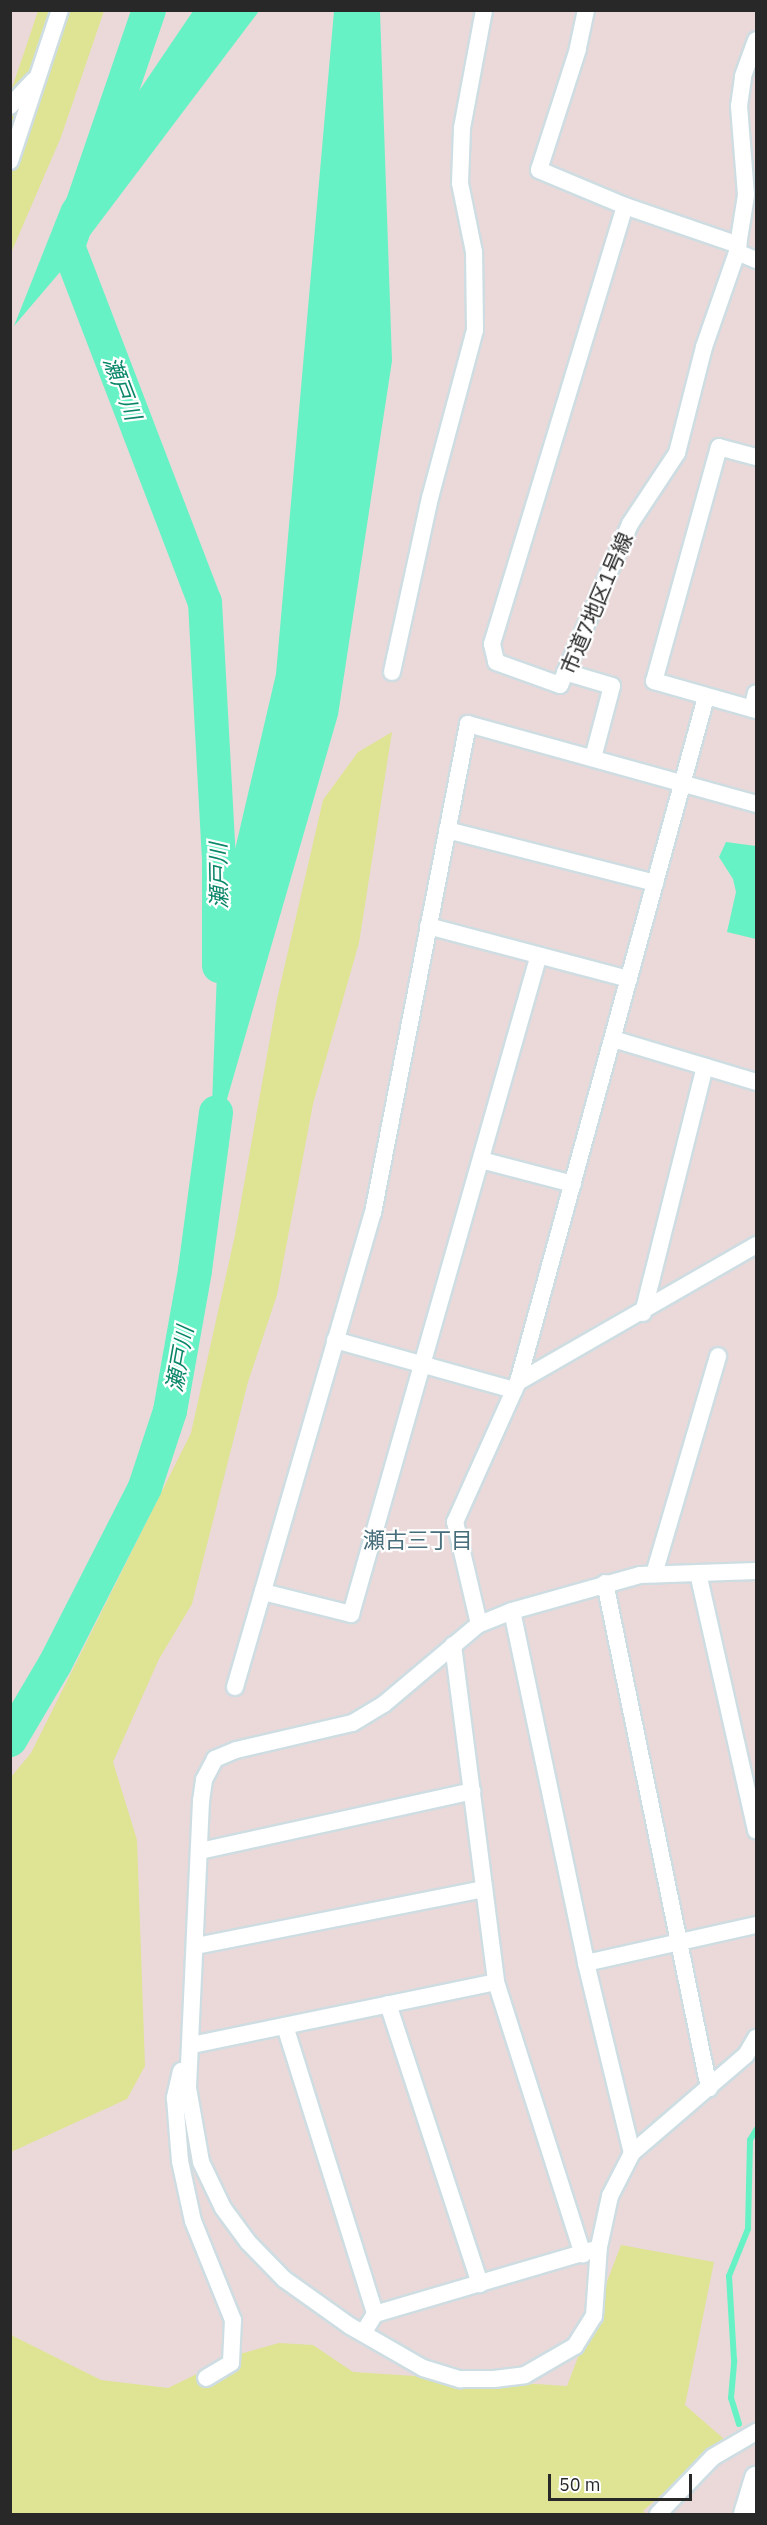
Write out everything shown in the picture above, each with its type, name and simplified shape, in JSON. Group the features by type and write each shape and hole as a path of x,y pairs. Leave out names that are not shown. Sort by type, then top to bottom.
{"main road":[{"path":"745,2514 756,2478"}],"street":[{"path":"10,161 60,10"},
{"path":"392,672 430,498 475,330 474,252 460,183 462,128 484,10"},
{"path":"586,10 578,49 539,170 625,206 737,248 756,260"},
{"name":"市道7地区1号線","path":"625,206 492,644 496,662 560,684 630,524 677,453 704,347 737,248 746,195 749,152 739,106 743,76 756,40"},
{"path":"10,106 40,73"},
{"path":"755,704 706,697 654,681 719,447 756,458"},
{"path":"566,672 612,686 593,758"},
{"path":"479,1624 455,1522 516,1386 706,697"},
{"path":"235,1688 373,1213 468,724 756,804"},
{"path":"447,830 655,883"},
{"path":"428,926 538,958 629,979"},
{"path":"263,1592 351,1614 424,1365 538,958"},
{"path":"613,1039 756,1082"},
{"path":"643,1312 705,1067"},
{"path":"481,1160 573,1184"},
{"path":"335,1340 424,1365 516,1386 756,1245"},
{"path":"654,1574 718,1356"},
{"path":"756,1571 654,1574 605,1583 512,1611 479,1624 384,1704 352,1723 236,1750 216,1759 204,1780 188,2088 192,2123 201,2162 223,2208 248,2242 284,2279 363,2333 423,2368 460,2379 525,2375 575,2346 594,2316 599,2247 610,2196 632,2153 746,2055 756,2038"},
{"path":"698,1573 756,1831"},
{"path":"605,1583 681,1942 709,2088"},
{"path":"512,1611 586,1963 632,2153"},
{"path":"453,1646 496,1982 583,2254"},
{"path":"200,1851 471,1791"},
{"path":"196,1946 484,1889"},
{"path":"586,1963 756,1925"},
{"path":"192,2045 496,1982"},
{"path":"388,2004 480,2284"},
{"path":"285,2026 375,2314"},
{"path":"192,2045 181,2070 176,2098 180,2161 194,2221 233,2320 235,2344 231,2363 206,2378"},
{"path":"363,2333 375,2314 583,2254 599,2247"},
{"path":"658,2514 713,2457 756,2432"}],"shaded area":[{"path":"38,11 104,11 61,137 11,253 11,91"},
{"path":"193,11 259,11 78,251 14,326 62,205"},
{"path":"334,11 380,11 392,361 338,715 210,1158 219,918 276,674"},
{"path":"392,732 359,943 313,1104 277,1295 248,1382 192,1604 159,1659 113,1762 137,1840 145,2066 127,2099 11,2152 11,1777 31,1753 191,1433 235,1235 277,999 323,800 358,752"},
{"path":"726,842 756,846 756,939 727,932 736,892 733,879 719,857"},
{"path":"621,2245 714,2262 685,2405 724,2439 643,2511 646,2514 11,2514 10,2331 13,2336 101,2380 168,2388 236,2355 279,2343 313,2345 353,2372 567,2386"}],"waterway":[{"name":"瀬戸川","path":"149,10 68,246 205,602 219,857 219,966"},
{"name":"瀬戸川","path":"10,1740 55,1664 145,1487 170,1411 195,1270 216,1112"},
{"path":"739,2424 731,2398 734,2360 729,2276 748,2229 750,2140 756,2130"}],"district":[{"name":"瀬古三丁目","path":"418,1540"}]}
